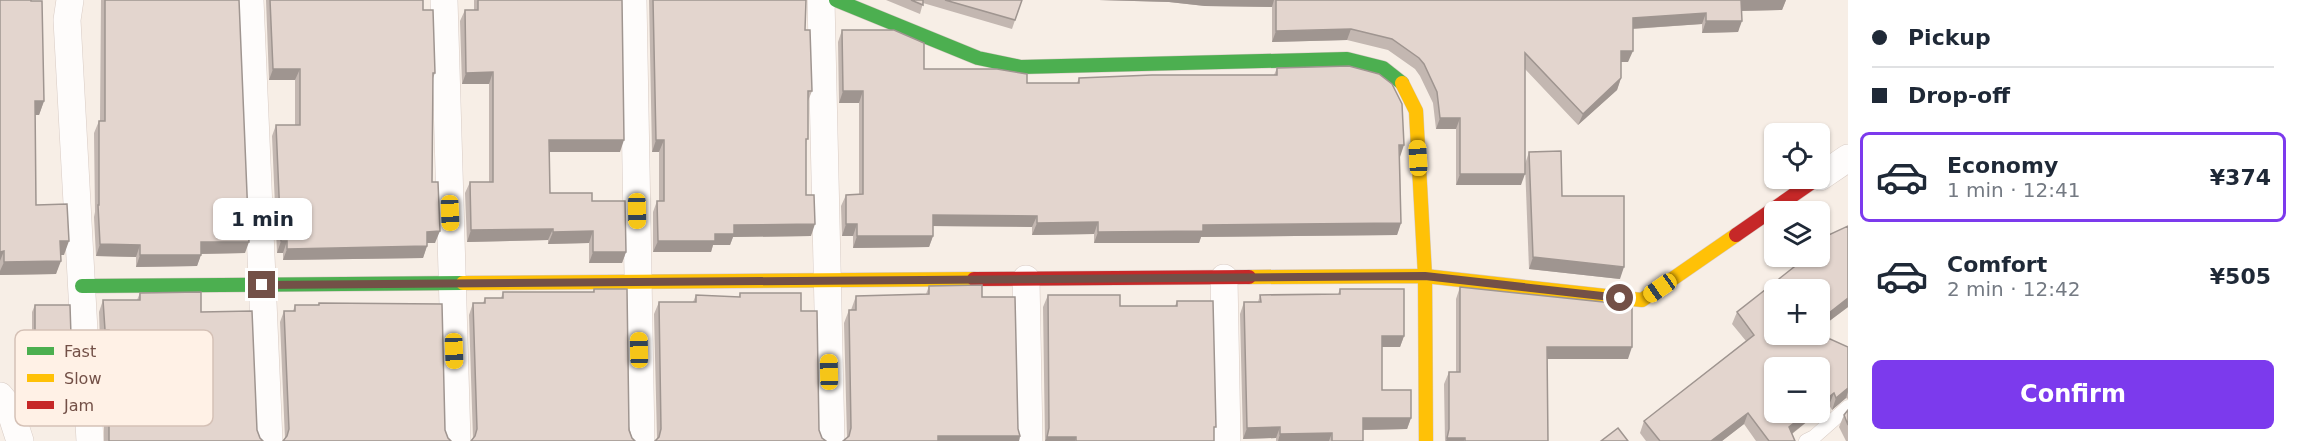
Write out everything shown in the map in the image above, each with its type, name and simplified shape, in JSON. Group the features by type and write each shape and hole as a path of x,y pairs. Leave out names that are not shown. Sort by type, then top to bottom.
{"street":[{"path":"70,0 67,20 84,330"},
{"path":"250,0 269,441"},
{"path":"444,0 457,441"},
{"path":"633,0 641,441"},
{"path":"820,0 831,441"},
{"path":"836,0 978,58 1022,67 1347,59 1383,68 1403,84 1416,111 1425,276 1426,441"},
{"path":"1830,170 1848,158"},
{"path":"82,286 1425,276 1642,300 1803,189"},
{"path":"1224,278 1227,441"},
{"path":"1026,279 1029,441"},
{"path":"3,405 20,441"},
{"path":"89,426 90,441"}],"lane":[{"path":"1806,441 1814,437 1848,407"}],"building":[{"path":"0,0 42,1 44,101 35,101 36,205 67,204 69,241 60,241 61,261 4,262 4,251 0,252"},
{"path":"105,0 239,0 249,242 201,242 201,255 140,255 140,245 100,244 99,121 105,121"},
{"path":"270,0 423,0 423,10 433,10 435,73 433,73 432,182 438,182 440,231 427,232 427,246 287,249 287,241 281,241 276,125 300,125 300,69 273,69"},
{"path":"478,0 622,0 624,140 549,140 550,193 592,193 592,201 625,201 626,252 593,252 593,231 471,230 470,182 493,182 493,72 466,73 465,10 478,10"},
{"path":"653,0 806,0 805,30 810,30 812,91 808,91 806,195 814,195 815,224 734,225 734,234 715,234 715,241 658,241 657,201 664,201 664,140 656,140"},
{"path":"911,0 923,0 923,5"},
{"path":"945,0 1022,0 1015,20"},
{"path":"1276,0 1741,0 1742,21 1706,21 1706,13 1633,18 1633,51 1621,51 1621,78 1583,114 1525,53 1525,174 1460,174 1460,118 1440,118 1437,92 1419,58 1392,39 1351,29 1276,31"},
{"path":"842,30 894,30 924,43 924,69 997,69 1027,74 1027,83 1079,83 1079,78 1152,75 1277,75 1277,68 1349,66 1379,74 1392,84 1402,104 1404,145 1399,145 1401,223 1203,225 1203,231 1098,232 1098,222 1037,223 1037,216 933,215 933,236 857,236 857,224 846,224 846,195 863,194 863,91 843,91"},
{"path":"1561,151 1562,196 1624,196 1624,267 1533,257 1529,152"},
{"path":"1848,226 1848,298 1830,312 1830,279 1779,279 1794,267 1830,267 1830,234"},
{"path":"982,285 982,297 1015,297 1020,436 938,436 938,441 843,441 849,436 851,428 849,310 856,310 856,296 929,294 929,286"},
{"path":"1460,287 1632,305 1632,347 1547,347 1548,441 1465,441 1465,438 1447,438 1449,372 1460,372"},
{"path":"594,289 627,289 629,430 635,441 471,441 477,429 473,303 485,303 485,298 503,298 503,292 594,292"},
{"path":"1340,289 1404,289 1404,336 1382,336 1382,390 1411,390 1411,418 1363,418 1363,441 1332,441 1332,433 1280,434 1280,427 1247,428 1244,302 1261,302 1260,295 1340,294"},
{"path":"1764,291 1764,345 1830,345 1830,339 1848,347 1848,388 1836,398 1834,393 1830,396 1830,357 1764,357 1764,423 1794,423 1789,427 1795,441 1769,441 1748,413 1711,441 1660,441 1644,421 1754,335 1737,312"},
{"path":"201,292 201,312 252,311 257,430 263,441 109,441 109,426 213,426 213,330 105,330 103,300 140,300 140,293"},
{"path":"740,293 801,293 801,311 817,311 819,430 826,441 655,441 661,429 659,302 696,302 696,295 740,297"},
{"path":"1048,295 1120,295 1120,306 1177,306 1177,301 1213,301 1216,427 1214,427 1214,441 1076,441 1076,437 1047,437 1049,428"},
{"path":"319,303 442,304 445,430 451,441 283,441 289,429 284,311 295,311 295,305 319,305"},
{"path":"35,305 70,305 71,330 35,330"},
{"path":"1848,410 1848,425 1844,415"},
{"path":"1618,428 1628,441 1601,441"}],"traffic: fast":[{"path":"836,0 978,58 1021,67 1347,59 1383,68 1402,83"},
{"path":"82,286 463,283"}],"traffic: slow":[{"path":"1402,83 1416,111 1425,276 1426,441"},
{"path":"1249,277 1425,276 1642,300 1736,235"},
{"path":"463,283 974,279"}],"traffic: jam":[{"path":"1736,235 1802,189"},
{"path":"974,279 1249,277"}],"route":[{"path":"262,285 1425,276 1620,298"}]}
